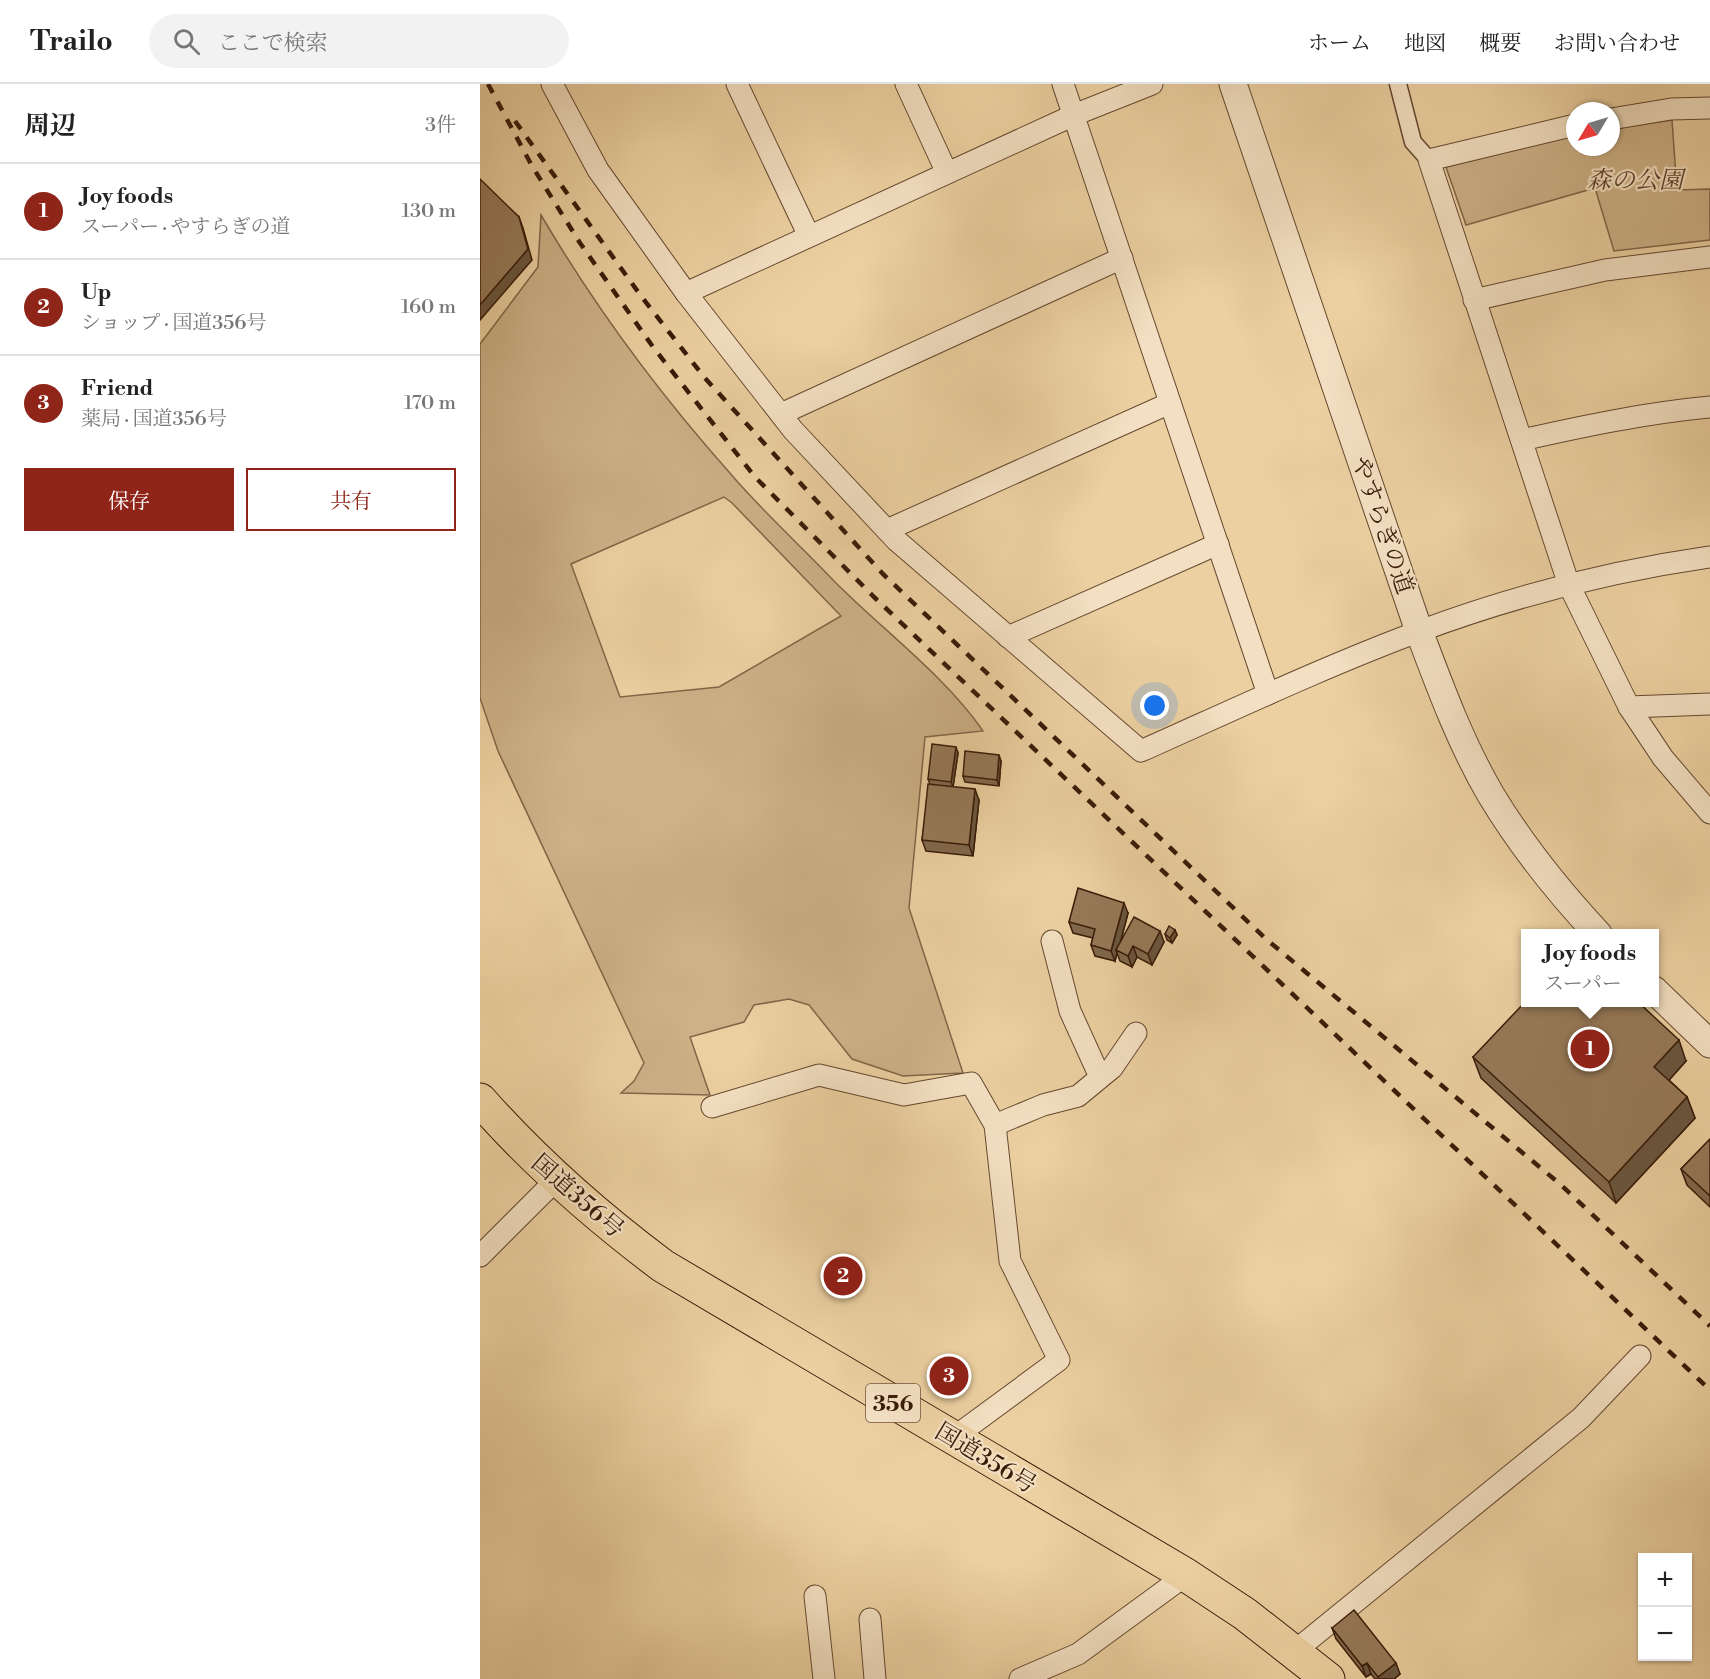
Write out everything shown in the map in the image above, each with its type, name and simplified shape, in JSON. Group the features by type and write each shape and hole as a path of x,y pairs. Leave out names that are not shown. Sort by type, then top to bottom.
{"highway":[{"name":"国道356号","path":"480,1100 556,1180 608,1225 663,1266 1186,1575 1245,1614 1328,1679"}],"street":[{"path":"552,84 598,170 686,293 781,414 887,530 1141,751 1268,694 1419,631 1569,585 1641,567 1710,557"},
{"path":"737,84 809,236"},
{"path":"906,84 947,173"},
{"path":"1063,84 1268,694"},
{"path":"686,293 1074,115 1152,84"},
{"name":"やすらぎの道","path":"1233,84 1419,631 1450,714 1491,795 1528,852 1595,929"},
{"path":"1398,84 1413,141 1429,160 1569,585 1629,707 1663,758 1710,813"},
{"path":"1620,118 1671,109 1710,108"},
{"path":"1429,160 1566,127"},
{"path":"1474,300 1605,270 1710,257"},
{"path":"781,414 1122,258"},
{"path":"887,530 1170,403"},
{"path":"1522,440 1669,411 1710,407"},
{"path":"1008,637 1218,544"},
{"path":"1629,707 1710,704"},
{"path":"1052,941 1070,1011 1100,1077"},
{"path":"1659,995 1710,1044"},
{"path":"995,1125 1043,1105 1078,1096 1112,1068 1136,1033"},
{"path":"712,1107 819,1075 904,1095 971,1083 995,1125 1010,1261 1059,1360 953,1438"},
{"path":"480,1256 556,1180"},
{"path":"1295,1651 1581,1418 1640,1356"},
{"path":"1020,1679 1078,1654 1186,1575"},
{"path":"815,1596 825,1679"},
{"path":"870,1619 875,1679"}],"green space":[{"name":"森の公園","path":"1672,120 1677,190 1710,189 1710,240 1614,251 1595,188 1466,225 1446,167 1566,137 1566,156 1620,156 1620,128"},
{"path":"541,215 605,316 703,442 755,501 836,583 932,672 983,731 925,737 909,908 963,1073 903,1076 852,1059 809,1005 789,999 754,1005 744,1022 690,1037 710,1095 621,1093 634,1081 644,1063 498,751 480,698 480,344 538,267","holes":["724,497 841,616 719,687 620,697 571,564"]}],"building":[{"path":"480,179 519,217 528,249 480,305"},
{"path":"932,744 956,747 951,782 928,779"},
{"path":"965,751 999,755 997,780 963,776"},
{"path":"928,784 975,789 969,845 922,840"},
{"path":"1078,888 1124,903 1111,951 1091,945 1095,929 1069,922"},
{"path":"1134,917 1160,931 1148,954 1133,946 1128,956 1116,950"},
{"path":"1169,926 1175,930 1170,938 1165,934"},
{"path":"1521,1006 1643,1007 1679,1040 1654,1067 1687,1097 1609,1182 1473,1057"},
{"path":"1710,1139 1710,1196 1681,1169"},
{"path":"1354,1610 1396,1663 1378,1677 1367,1663 1362,1666 1332,1628"}],"railway":[{"path":"488,84 532,166 580,243 653,347 755,477 874,597 1710,1390"},
{"path":"515,121 641,296 704,377 883,574 1266,939 1560,1184 1710,1326"}],"place":[{"name":"Joy foods","path":"1590,1049"},
{"name":"Up","path":"843,1276"},
{"name":"Friend","path":"949,1376"}]}
